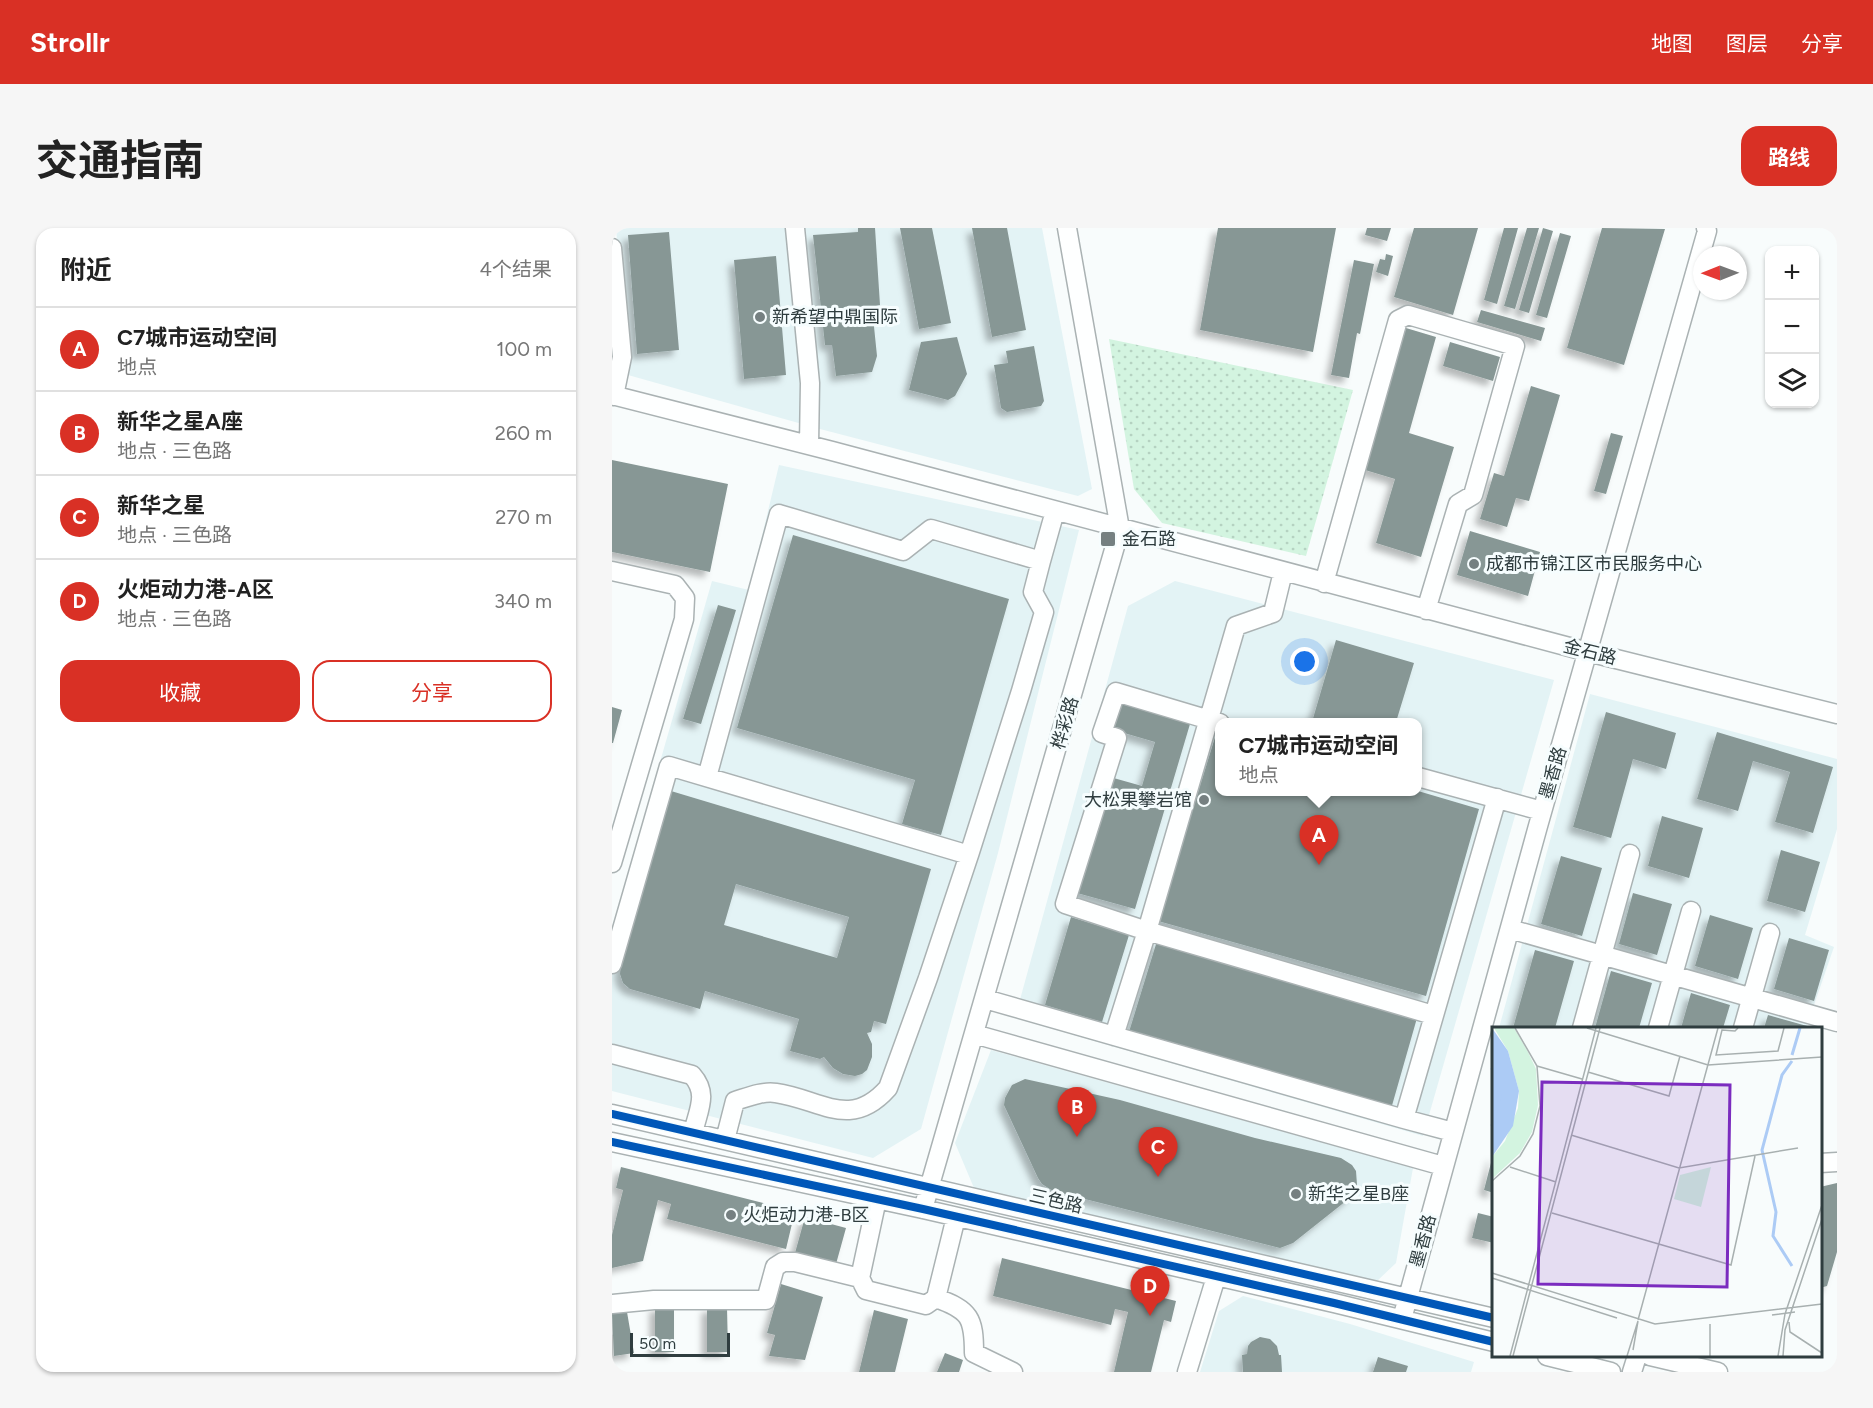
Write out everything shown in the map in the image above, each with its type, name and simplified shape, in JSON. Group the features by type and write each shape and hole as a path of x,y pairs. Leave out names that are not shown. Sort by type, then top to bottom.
{"street":[{"path":"795,228 810,383 809,445"},
{"name":"桦彩路","path":"923,1209 1120,529 1067,228"},
{"name":"墨香路","path":"1402,1319 1706,228"},
{"path":"612,248 622,357 613,395"},
{"path":"1324,583 1398,320 1408,315 1515,346 1473,495 1458,504 1426,610"},
{"name":"金石路","path":"613,395 1426,610 1837,714"},
{"path":"724,1140 735,1101 755,1094 775,1093 843,1111 862,1108 877,1100 888,1089 969,855 1044,612 1033,592 1055,511"},
{"path":"707,777 779,514 903,551 931,529 1041,561"},
{"path":"612,571 675,585 685,598 684,619 612,863"},
{"path":"1114,1036 1214,721 1236,626 1273,613 1283,572"},
{"path":"1214,721 1116,692 1102,733 1117,738 1065,904 1147,931 1433,1015"},
{"path":"612,964 669,766 969,855"},
{"path":"1422,778 1542,811"},
{"path":"1404,1119 1497,798"},
{"path":"1583,1027 1630,854"},
{"path":"1659,1027 1691,911"},
{"path":"1510,930 1837,1022"},
{"path":"1744,1027 1770,933"},
{"path":"985,999 1453,1132"},
{"path":"974,1034 1443,1166"},
{"path":"612,1054 692,1075 700,1083 703,1094 693,1133"},
{"name":"三色路","path":"612,1113 1492,1318"},
{"name":"三色路","path":"612,1142 923,1209 1492,1342"},
{"path":"877,1199 860,1278 866,1290 926,1305 936,1298 956,1217"},
{"path":"612,1304 654,1300 766,1300 776,1267 783,1262 795,1262 860,1278"},
{"path":"1187,1372 1216,1276"},
{"path":"936,1298 957,1306 968,1316 974,1332 974,1353 1013,1372"},
{"path":"1551,1357 1611,1372"},
{"path":"1632,1372 1637,1357"},
{"path":"1654,1357 1718,1372"}],"shaded area":[{"path":"616,228 1042,228 1092,489 1078,496 820,429 628,375"},
{"path":"779,465 1079,530 998,853 921,1129 873,1158 612,1091 612,929 712,581 749,590"},
{"path":"1175,581 1554,680 1423,1136 1015,1018 1128,606"},
{"path":"1590,694 1837,759 1837,829 1805,935 1834,947 1806,1027 1499,1027"},
{"path":"991,1050 1413,1168 1396,1263 1376,1282 974,1188 955,1143"},
{"path":"1243,1296 1350,1324 1474,1362 1471,1372 1200,1372 1219,1311"}],"green space":[{"path":"1109,339 1353,390 1306,556 1162,523 1134,489"}],"building":[{"path":"858,228 875,228 880,305 872,307 877,356 872,372 836,376 832,345 825,345 813,235 858,232"},
{"path":"900,228 932,228 951,323 919,329"},
{"path":"972,228 1007,228 1026,330 992,337"},
{"path":"1218,228 1336,228 1313,352 1200,330"},
{"path":"1367,228 1391,228 1387,241 1365,235"},
{"path":"1414,228 1478,228 1453,315 1394,297"},
{"path":"1504,228 1518,228 1497,304 1484,300"},
{"path":"1527,228 1539,228 1515,309 1504,306"},
{"path":"1543,228 1553,231 1529,313 1519,310"},
{"path":"1602,228 1665,229 1624,365 1567,348"},
{"path":"669,232 679,350 637,354 628,235"},
{"path":"1560,233 1571,236 1547,318 1536,315"},
{"path":"1386,254 1393,256 1388,276 1376,272 1380,259 1385,260"},
{"name":"新希望中鼎国际","path":"776,256 786,375 744,379 734,260"},
{"path":"1354,260 1374,264 1360,334 1357,333 1349,378 1331,375"},
{"path":"1481,310 1545,328 1541,341 1477,322"},
{"path":"1406,328 1436,337 1409,433 1454,447 1421,557 1376,543 1395,479 1365,470"},
{"path":"957,337 967,374 955,396 948,400 909,390 921,342"},
{"path":"1450,342 1500,357 1493,381 1443,366"},
{"path":"1034,346 1044,401 1041,406 1007,412 1001,408 994,365 1008,363 1006,351"},
{"path":"1531,386 1560,395 1529,501 1516,498 1507,527 1480,519 1494,473 1504,476"},
{"path":"1611,433 1623,436 1606,494 1594,491"},
{"path":"612,460 728,484 710,572 612,552"},
{"path":"1470,531 1540,552 1528,596 1457,575"},
{"path":"793,535 1009,599 941,835 902,824 915,780 737,728"},
{"path":"718,605 736,610 701,724 683,719"},
{"path":"1336,640 1414,663 1397,718 1313,718"},
{"path":"1115,701 1190,724 1135,909 1077,893 1110,777 1142,786 1155,742 1107,728"},
{"path":"612,707 622,710 613,743 612,743"},
{"path":"1606,712 1676,733 1666,769 1633,759 1611,838 1573,827"},
{"path":"1717,732 1833,767 1813,833 1775,822 1790,772 1753,761 1738,811 1697,799"},
{"path":"1215,737 1215,796 1422,796 1422,792 1479,809 1426,996 1158,921"},
{"path":"671,791 931,869 886,1024 874,1021 871,1032 867,1033 872,1044 872,1057 867,1070 862,1074 855,1076 843,1074 833,1068 824,1057 820,1059 790,1051 799,1019 705,991 700,1009 630,989 623,983 620,974 621,963","holes":["736,884 849,917 837,958 724,925"]},
{"path":"1662,816 1703,828 1689,878 1648,866"},
{"path":"1781,850 1820,862 1805,912 1767,901"},
{"path":"1561,856 1602,868 1582,936 1541,924"},
{"path":"1633,893 1672,904 1657,955 1619,944"},
{"path":"1710,915 1753,928 1738,979 1695,966"},
{"path":"1071,917 1129,935 1102,1022 1045,1005"},
{"path":"1789,938 1829,950 1814,1001 1774,989"},
{"path":"1157,941 1417,1018 1391,1109 1129,1032"},
{"path":"1535,950 1574,961 1555,1027 1513,1027"},
{"path":"1611,971 1652,983 1639,1027 1595,1027"},
{"path":"1691,993 1730,1005 1723,1027 1681,1027"},
{"path":"1768,1015 1807,1026 1806,1027 1764,1027"},
{"path":"1025,1079 1120,1100 1255,1138 1341,1158 1352,1165 1356,1171 1357,1185 1351,1197 1293,1243 1280,1248 1053,1191 1042,1184 1038,1178 1004,1105 1012,1085"},
{"path":"1492,1159 1492,1192 1484,1190"},
{"name":"火炬动力港-B区","path":"621,1167 795,1211 786,1249 667,1219 671,1204 658,1200 643,1261 612,1268 612,1235 623,1190 616,1188"},
{"path":"1837,1183 1837,1252 1827,1286 1822,1287 1822,1187"},
{"path":"1478,1213 1492,1216 1492,1243 1472,1238"},
{"path":"805,1217 846,1228 836,1264 795,1253"},
{"path":"1002,1258 1176,1301 1171,1322 1164,1320 1151,1372 1114,1372 1128,1312 1115,1309 1111,1325 993,1296"},
{"path":"781,1284 823,1297 805,1360 769,1356 775,1335 767,1333"},
{"path":"655,1306 674,1306 674,1352 655,1352"},
{"path":"707,1307 727,1307 728,1352 707,1352"},
{"path":"874,1310 908,1319 895,1372 859,1372"},
{"path":"627,1312 634,1353 614,1356 612,1314"},
{"path":"1260,1337 1270,1339 1277,1346 1279,1355 1281,1355 1282,1372 1243,1372 1242,1355 1247,1354 1251,1342"},
{"path":"945,1353 963,1360 959,1372 937,1372"},
{"path":"1378,1357 1408,1366 1406,1372 1373,1372"}],"cycle path":[{"path":"612,1114 1492,1318"},
{"path":"612,1142 923,1209 1492,1342"}],"place":[{"name":"新希望中鼎国际","path":"760,317"},
{"name":"金石路","path":"1108,539"},
{"name":"成都市锦江区市民服务中心","path":"1474,564"},
{"name":"大松果攀岩馆","path":"1204,800"},
{"name":"C7城市运动空间","path":"1319,865"},
{"name":"新华之星A座","path":"1077,1137"},
{"name":"新华之星","path":"1158,1177"},
{"name":"新华之星B座","path":"1296,1194"},
{"name":"火炬动力港-B区","path":"731,1215"},
{"name":"火炬动力港-A区","path":"1150,1316"}]}
